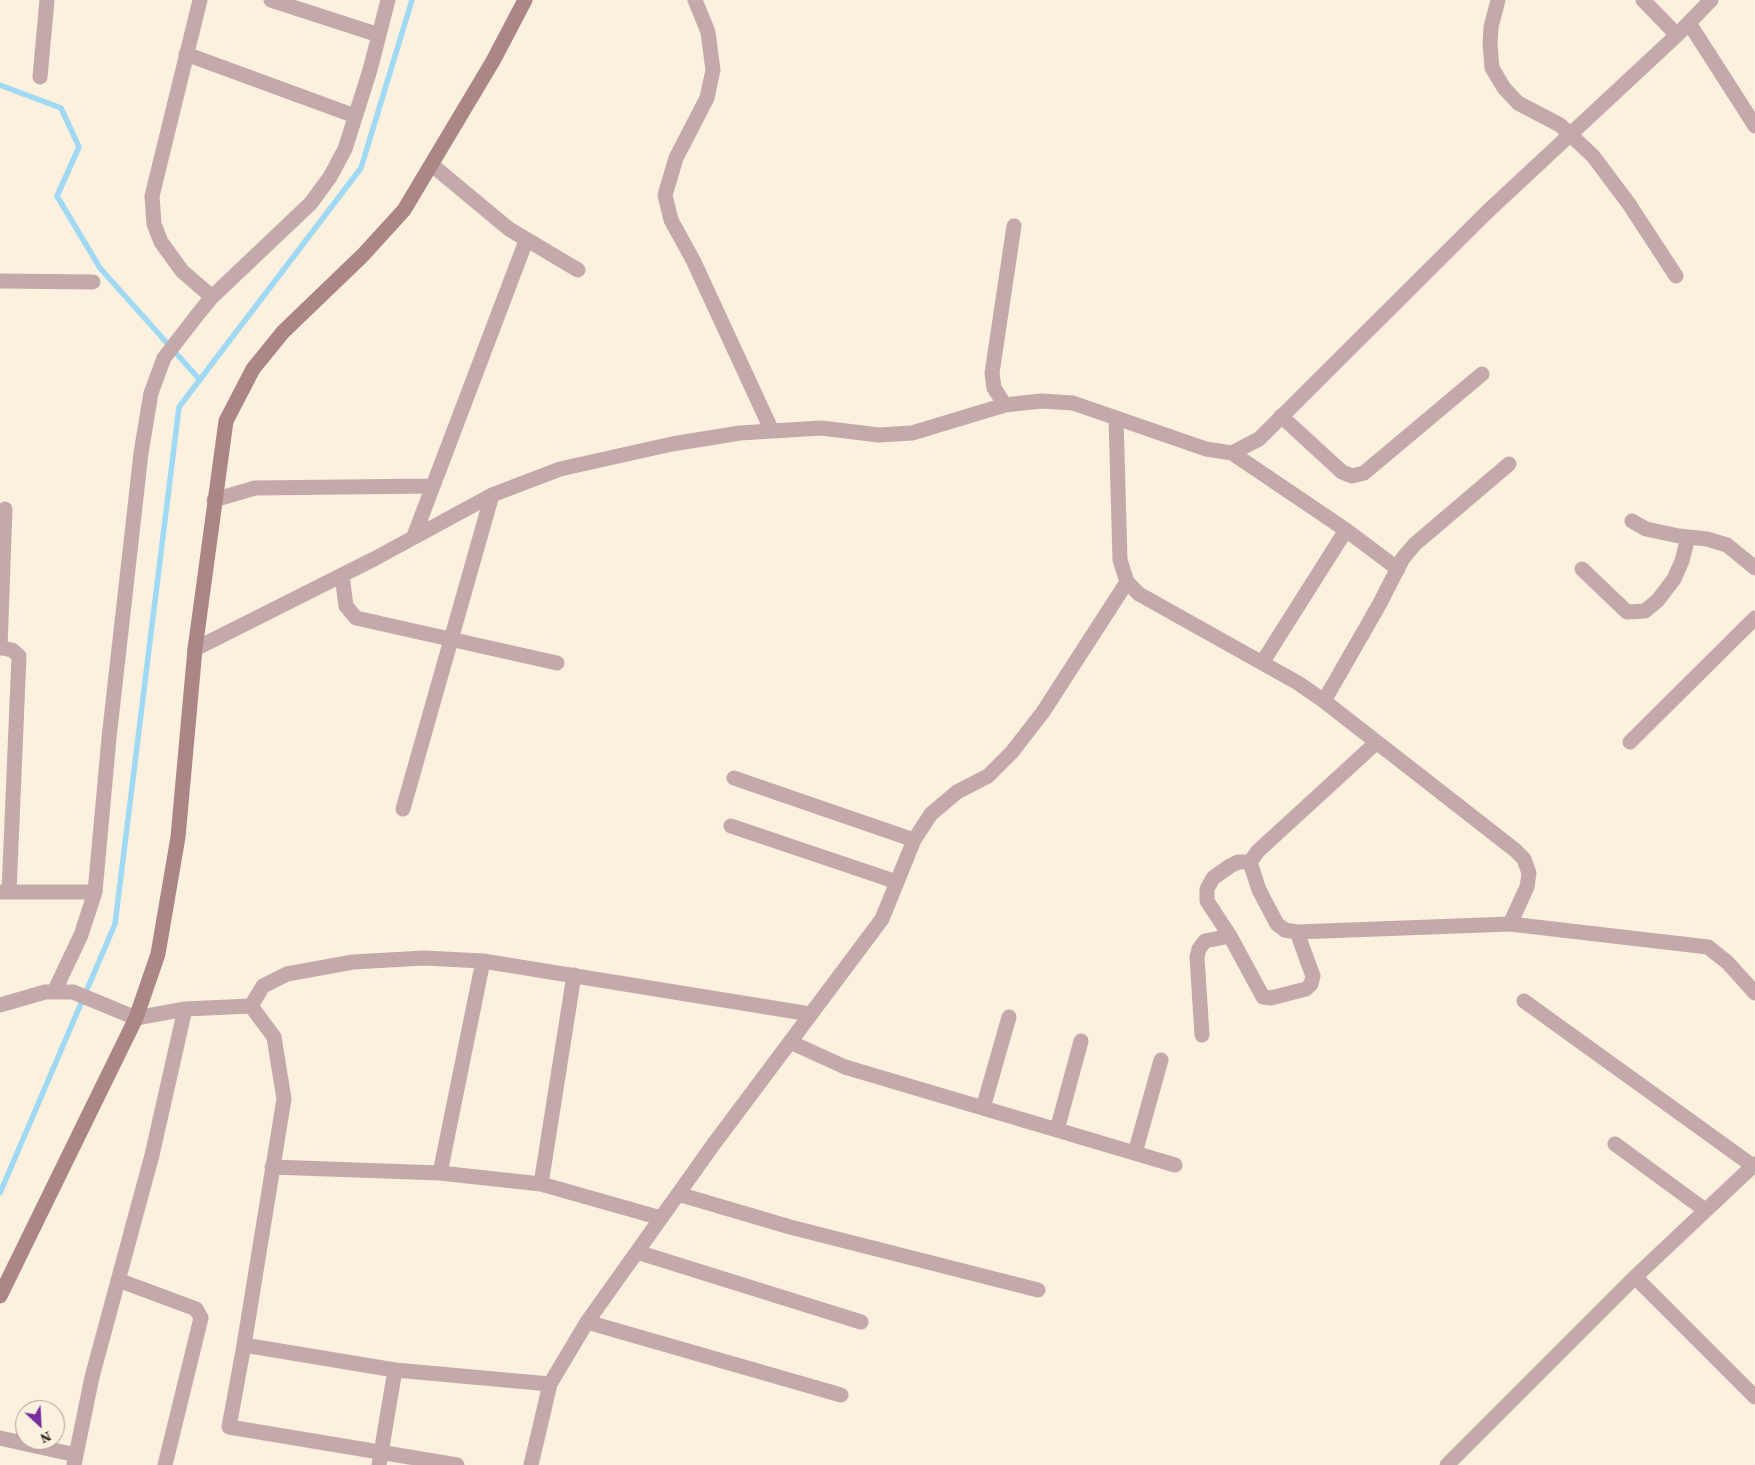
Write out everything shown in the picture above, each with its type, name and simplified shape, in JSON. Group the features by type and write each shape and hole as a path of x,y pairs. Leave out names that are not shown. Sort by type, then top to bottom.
{"street":[{"path":"40,77 47,0"},
{"path":"200,0 152,196 154,224 161,242 182,271 212,297"},
{"path":"274,0 379,35"},
{"path":"54,992 81,935 95,892 109,738 141,453 151,393 164,358 212,297 311,204 330,177 345,149 356,116 388,0"},
{"path":"0,1296 132,1016 158,954 178,837 195,649 226,421 252,369 283,332 363,255 404,210 493,62 525,0"},
{"path":"695,0 708,32 713,70 707,98 676,158 665,195 671,220 693,260 772,431"},
{"path":"1498,0 1491,27 1492,68 1504,88 1518,103 1560,124 1593,156 1629,204 1676,276"},
{"path":"1643,0 1678,35"},
{"path":"1232,453 1259,439 1487,212 1678,35 1711,0"},
{"path":"1689,23 1755,126"},
{"path":"186,54 356,116"},
{"path":"432,165 526,241 578,270"},
{"path":"1005,405 994,388 992,372 1014,226"},
{"path":"414,536 526,241"},
{"path":"0,282 93,282"},
{"path":"1281,416 1342,472 1352,476 1364,473 1482,374"},
{"path":"195,649 342,575 492,496 560,469 672,444 740,433 822,428 879,435 912,433 1005,405 1041,402 1073,403 1206,449 1232,453 1346,530 1398,569"},
{"path":"1116,418 1120,560 1127,582 1139,594 1262,663 1328,704 1524,859 1529,873 1527,887 1510,924"},
{"path":"1328,704 1398,569 1415,544 1509,464"},
{"path":"214,500 255,488 433,486"},
{"path":"403,809 492,496"},
{"path":"5,509 1,648 12,650 19,656 8,756 5,892 95,892"},
{"path":"1632,521 1646,529 1707,539 1727,545 1755,568"},
{"path":"1262,663 1346,530"},
{"path":"1582,569 1628,612 1644,611 1658,600 1674,578 1682,561 1688,537"},
{"path":"342,575 346,606 356,618 557,664"},
{"path":"530,1465 550,1384 587,1322 678,1194 882,919 914,840 931,814 957,792 988,776 1012,752 1043,712 1127,582"},
{"path":"1630,742 1755,618"},
{"path":"1250,862 1258,851 1377,742"},
{"path":"734,778 914,840"},
{"path":"730,826 897,882"},
{"path":"1250,862 1238,862 1213,878 1207,889 1208,900 1263,997 1272,998 1306,989 1311,984 1312,976 1298,932"},
{"path":"1250,862 1259,890 1277,924 1285,930 1298,932 1510,924 1708,947 1727,962 1755,993"},
{"path":"1202,1036 1197,957 1199,948 1205,942 1230,936"},
{"path":"251,1006 263,986 286,974 353,962 424,958 483,961 810,1014"},
{"path":"440,1173 483,961"},
{"path":"541,1184 574,976"},
{"path":"0,1005 45,992 73,992 132,1016 185,1009 251,1006"},
{"path":"1447,1465 1635,1277 1754,1165 1524,1001"},
{"path":"251,1006 274,1037 284,1099 244,1345 228,1427 380,1459 457,1465"},
{"path":"0,1438 75,1460 92,1377 152,1155 185,1009"},
{"path":"983,1108 1009,1017"},
{"path":"1057,1130 1081,1041"},
{"path":"790,1042 846,1067 1175,1164"},
{"path":"1135,1153 1161,1060"},
{"path":"1615,1144 1705,1210"},
{"path":"272,1168 440,1173 541,1184 661,1218"},
{"path":"678,1194 790,1226 1038,1290"},
{"path":"637,1252 861,1322"},
{"path":"1635,1277 1755,1397"},
{"path":"118,1280 196,1309 201,1318 165,1465"},
{"path":"587,1322 841,1395"},
{"path":"244,1345 395,1370 550,1384"},
{"path":"380,1459 395,1370"}],"waterway":[{"path":"0,1193 115,924 179,407 361,168 412,0"},
{"path":"0,85 61,108 79,147 57,196 100,268 200,380"}]}
